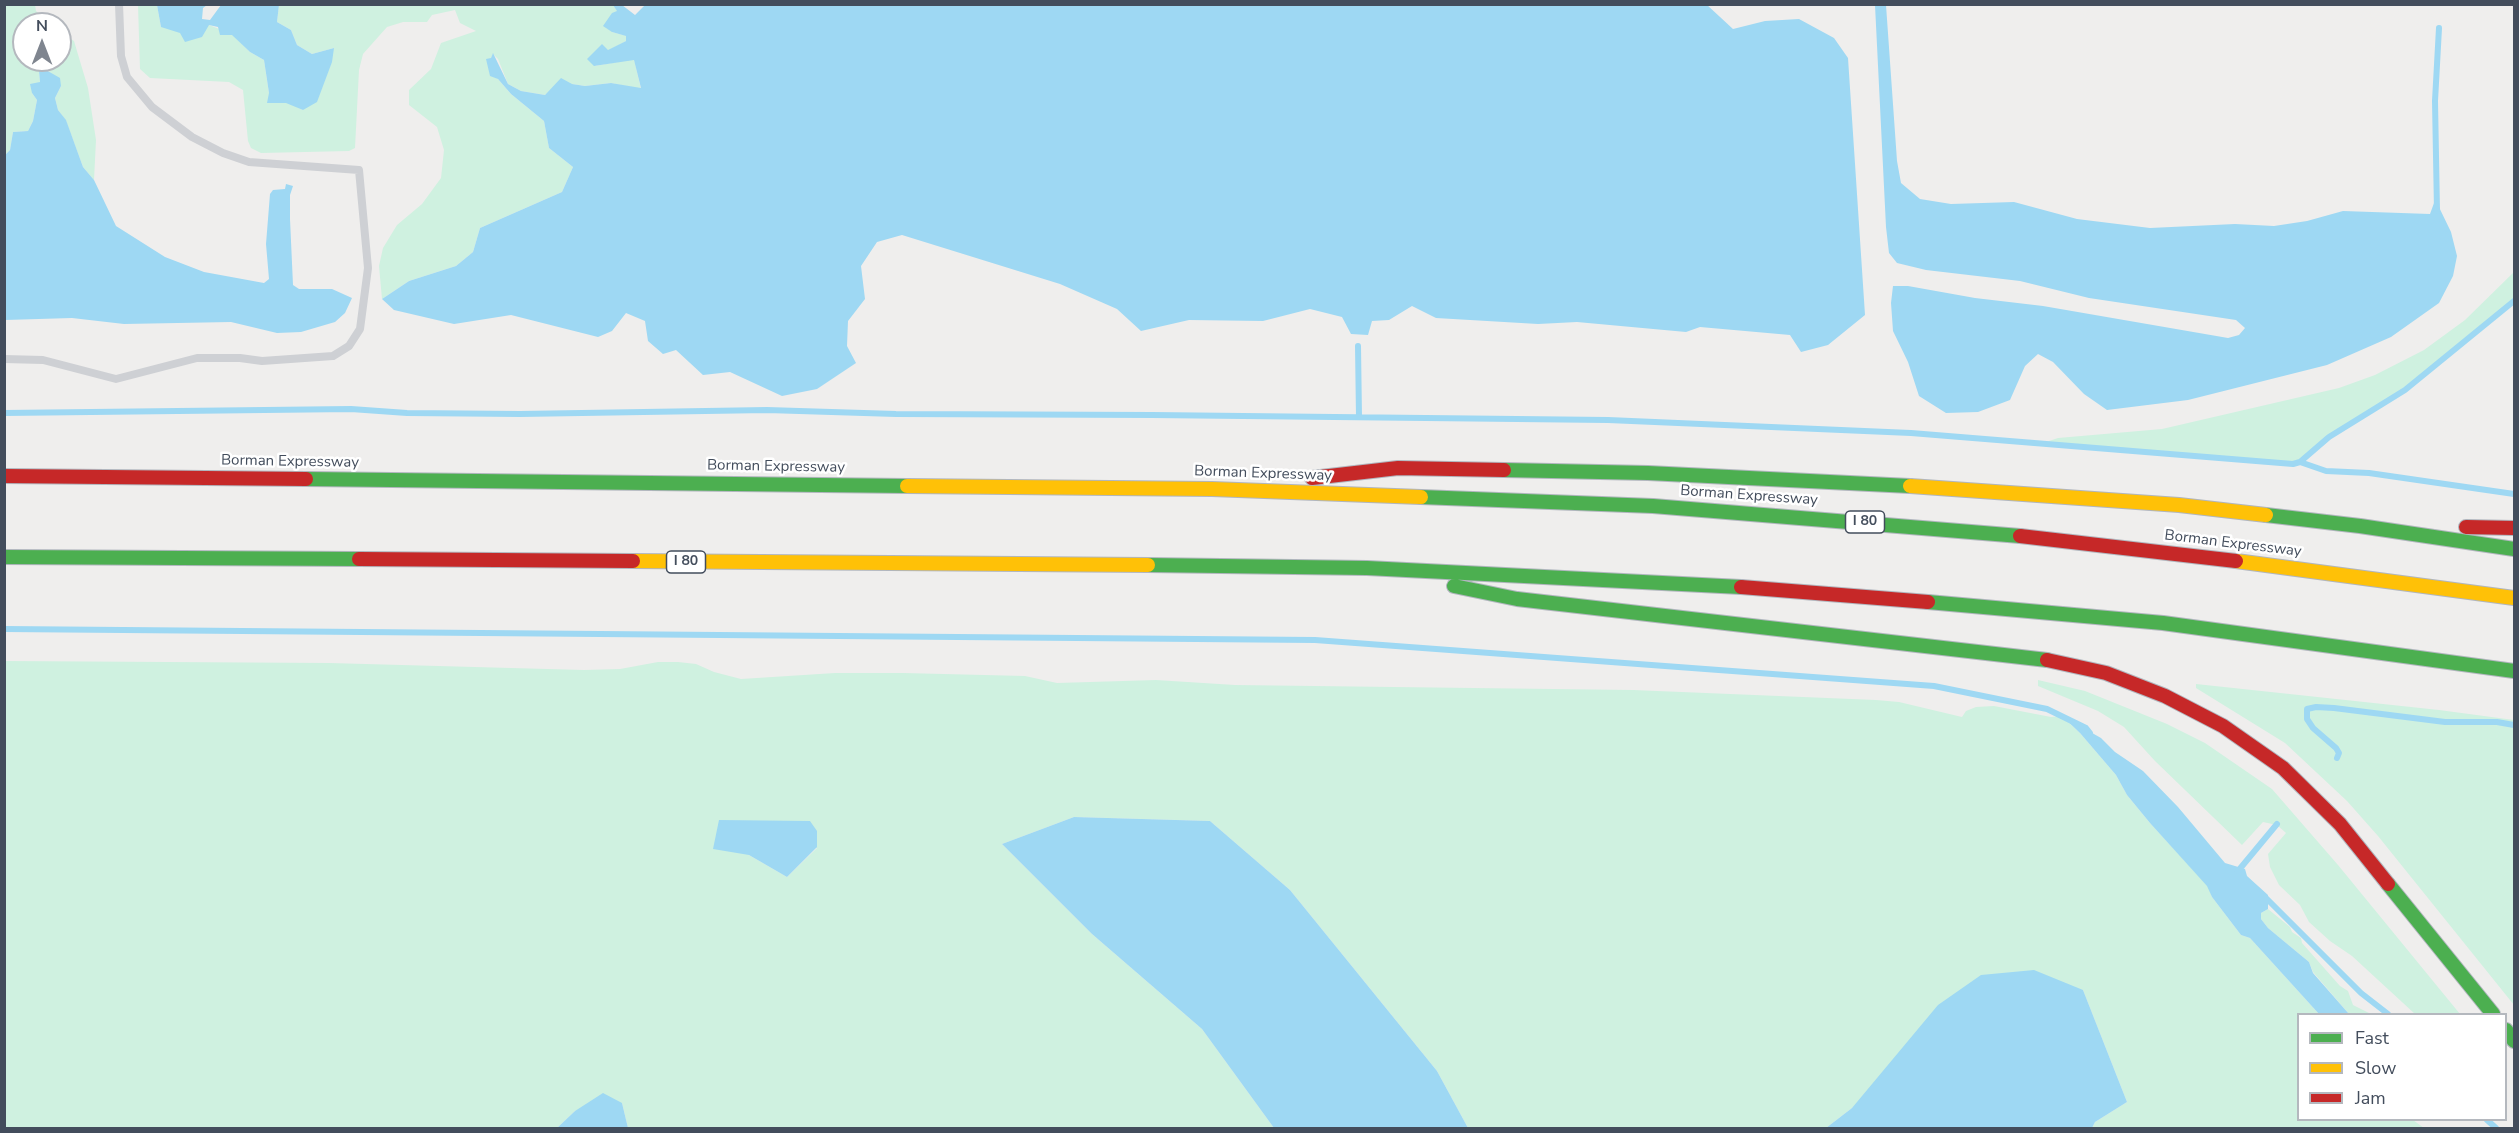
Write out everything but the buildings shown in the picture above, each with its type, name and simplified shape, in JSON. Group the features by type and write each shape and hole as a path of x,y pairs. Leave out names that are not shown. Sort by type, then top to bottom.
{"highway":[{"path":"1212,489 1398,468 1648,473 1823,480 2180,506 2360,526 2514,549"},
{"name":"Borman Expressway","path":"4,476 1212,489 1653,506 1828,519 2179,553 2514,598"},
{"path":"2360,526 2514,528"},
{"name":"I 80","path":"4,557 1367,568 1735,586 1994,606 2163,623 2514,671"},
{"path":"1367,568 1517,599 2032,657 2106,674 2165,696 2223,726 2291,776 2340,824 2492,1013"}],"lane":[{"path":"4,359 44,360 116,379 197,358 240,358 262,361 333,356 349,346 360,328 368,268 359,170 249,162 223,153 192,136 152,107 127,77 121,56 120,4"}],"green space":[{"path":"5,5 35,5 37,12 12,12 12,72 39,72 40,82 32,93 37,100 33,121 28,131 13,132 10,150 5,155"},
{"path":"138,5 157,5 161,27 209,25 232,34 250,52 264,60 269,93 303,110 334,48 312,54 297,45 291,30 277,22 279,5 613,5 618,11 612,32 627,36 626,41 608,51 595,66 634,59 641,89 611,83 585,86 572,84 553,88 545,95 521,91 508,84 498,59 493,54 491,58 498,79 511,94 544,121 549,148 573,167 562,192 480,228 473,252 456,266 409,281 382,299 379,266 383,248 397,225 422,204 441,178 444,150 437,127 409,105 409,90 431,69 441,43 476,31 460,23 455,10 432,15 427,22 403,22 387,27 363,54 359,70 355,148 349,151 261,153 251,148 248,141 243,90 229,82 150,78 140,69"},
{"path":"72,40 88,88 96,140 94,180 83,167 66,121 58,110 55,98 61,86 50,72 72,72"},
{"path":"2514,272 2514,301 2405,390 2329,437 2300,462 2293,464 2221,459 2043,443 2058,438 2162,429 2339,388 2375,375 2424,350 2465,320"},
{"path":"5,661 329,663 584,670 620,669 658,662 678,662 696,664 714,672 741,679 835,673 903,673 1025,676 1057,683 1156,680 1235,685 1633,690 1876,700 1899,702 1962,717 1966,711 1976,707 1994,706 2051,717 2062,716 2080,733 2116,775 2127,795 2150,823 2208,886 2212,897 2241,935 2250,938 2318,1013 2297,1013 2297,1121 2414,1121 2424,1128 2092,1128 2095,1122 2127,1102 2083,990 1852,1108 1826,1128 1468,1128 1437,1071 1290,890 1210,821 1074,817 1002,844 1092,934 1202,1029 1274,1128 628,1128 622,1103 575,1111 557,1128 5,1128","holes":["817,848 787,877 749,855"]},
{"path":"2038,680 2085,691 2167,724 2205,743 2272,789 2338,865 2459,1013 2414,1013 2352,956 2330,941 2309,922 2300,905 2279,885 2270,867 2268,854 2286,833 2277,825 2263,822 2242,845 2155,761 2124,727 2098,711 2038,686"},
{"path":"2196,684 2514,720 2514,1005 2378,836 2347,801 2285,743 2196,688"},
{"path":"2268,909 2290,927 2340,986 2348,991 2353,1005 2369,1013 2348,1013 2313,972 2309,962 2268,928 2261,919 2261,913"}],"water":[{"path":"646,4 1706,4 1733,29 1765,21 1799,19 1834,38 1848,58 1865,315 1828,345 1801,352 1790,335 1700,327 1686,332 1577,322 1538,324 1436,318 1412,306 1389,320 1372,321 1368,335 1351,334 1342,317 1310,309 1263,321 1189,320 1141,331 1117,309 1060,284 902,235 877,242 861,266 865,299 848,321 847,346 856,363 817,389 782,396 730,372 703,375 676,350 663,354 648,341 645,321 626,313 612,331 598,337 511,315 454,324 394,310 382,299 409,281 456,266 473,252 480,228 562,192 573,167 549,148 544,121 511,94 498,79 490,76 486,59 491,58 493,53 508,84 521,91 545,95 561,78 572,84 585,86 611,83 641,88 634,60 594,66 587,59 602,44 608,50 626,41 626,36 612,32 603,26 612,13 617,11 613,5 622,5 635,15"},
{"path":"157,5 207,5 203,8 202,19 210,20 221,5 279,5 277,22 291,30 297,45 312,54 334,48 332,62 317,102 303,110 286,103 267,103 269,93 264,60 250,52 232,35 220,35 218,27 209,25 202,37 185,42 180,33 161,27"},
{"path":"1875,5 1886,5 1897,161 1901,183 1920,199 1951,204 2014,202 2077,219 2150,228 2235,224 2274,226 2307,221 2343,211 2430,214 2434,203 2437,203 2451,232 2457,256 2453,276 2439,303 2391,337 2327,365 2188,400 2107,410 2084,394 2053,362 2038,354 2025,366 2010,400 1978,412 1946,413 1919,396 1908,362 1893,331 1891,303 1893,286 1908,286 1975,298 2043,306 2228,338 2239,335 2245,328 2236,320 2089,298 2020,281 1926,270 1897,263 1889,253 1886,227"},
{"path":"39,72 50,72 60,78 61,86 55,98 58,110 66,120 83,167 94,180 116,226 165,257 204,272 264,283 269,279 266,244 270,194 273,190 285,189 286,184 293,186 290,195 290,219 293,285 299,289 332,289 352,298 345,313 335,322 301,332 277,333 231,322 124,324 72,318 5,320 5,155 10,150 13,132 28,131 33,121 37,100 30,84 40,82"},
{"path":"2062,716 2101,738 2115,752 2143,771 2178,807 2225,863 2245,869 2247,876 2268,895 2268,909 2261,913 2261,919 2268,928 2309,962 2313,973 2348,1013 2318,1013 2250,938 2241,935 2212,897 2207,886 2150,823 2127,795 2116,775 2080,733"},
{"path":"1074,817 1210,821 1290,890 1437,1071 1468,1128 1274,1128 1202,1029 1092,934 1002,844"},
{"path":"719,820 810,821 817,831 817,847 787,877 749,855 713,849"},
{"path":"2034,970 2083,990 2127,1102 2095,1122 2092,1128 1826,1128 1852,1108 1938,1005 1981,975"},
{"path":"603,1093 622,1103 628,1128 557,1128 575,1111"}],"waterway":[{"path":"2437,211 2435,101 2439,28"},
{"path":"4,413 351,409 407,413 520,414 767,410 896,414 1608,420 1911,433 2293,464 2300,462 2329,437 2405,390 2514,301"},
{"path":"1358,346 1359,417"},
{"path":"2300,462 2326,471 2369,473 2514,494"},
{"path":"4,629 1315,640 1934,686 2047,709 2086,728 2090,733"},
{"path":"2337,758 2339,753 2336,748 2313,728 2307,719 2307,709 2334,708 2445,722 2497,722 2514,725"},
{"path":"2238,871 2277,824"},
{"path":"2263,895 2361,993 2387,1013"},
{"path":"2488,1121 2496,1128"}],"traffic: fast":[{"path":"1504,470 1648,473 1910,486"},
{"path":"306,479 907,486"},
{"path":"1421,497 1653,506 2020,536"},
{"path":"2266,515 2360,526 2514,549"},
{"path":"4,557 359,559"},
{"path":"1148,565 1367,568 1741,587"},
{"path":"1454,586 1517,599 2047,660"},
{"path":"1928,602 2163,623 2514,671"},
{"path":"2388,884 2492,1013"},
{"path":"2507,1031 2514,1041"}],"traffic: slow":[{"path":"907,486 1212,489 1421,497"},
{"path":"1910,486 2179,505 2266,515"},
{"path":"633,561 1148,565"},
{"path":"2236,561 2514,598"}],"traffic: jam":[{"path":"1312,478 1398,468 1504,470"},
{"path":"4,476 306,479"},
{"path":"2466,527 2514,528"},
{"path":"2020,536 2236,561"},
{"path":"359,559 633,561"},
{"path":"1741,587 1928,602"},
{"path":"2047,660 2106,673 2165,696 2223,726 2283,768 2340,824 2388,884"}]}
